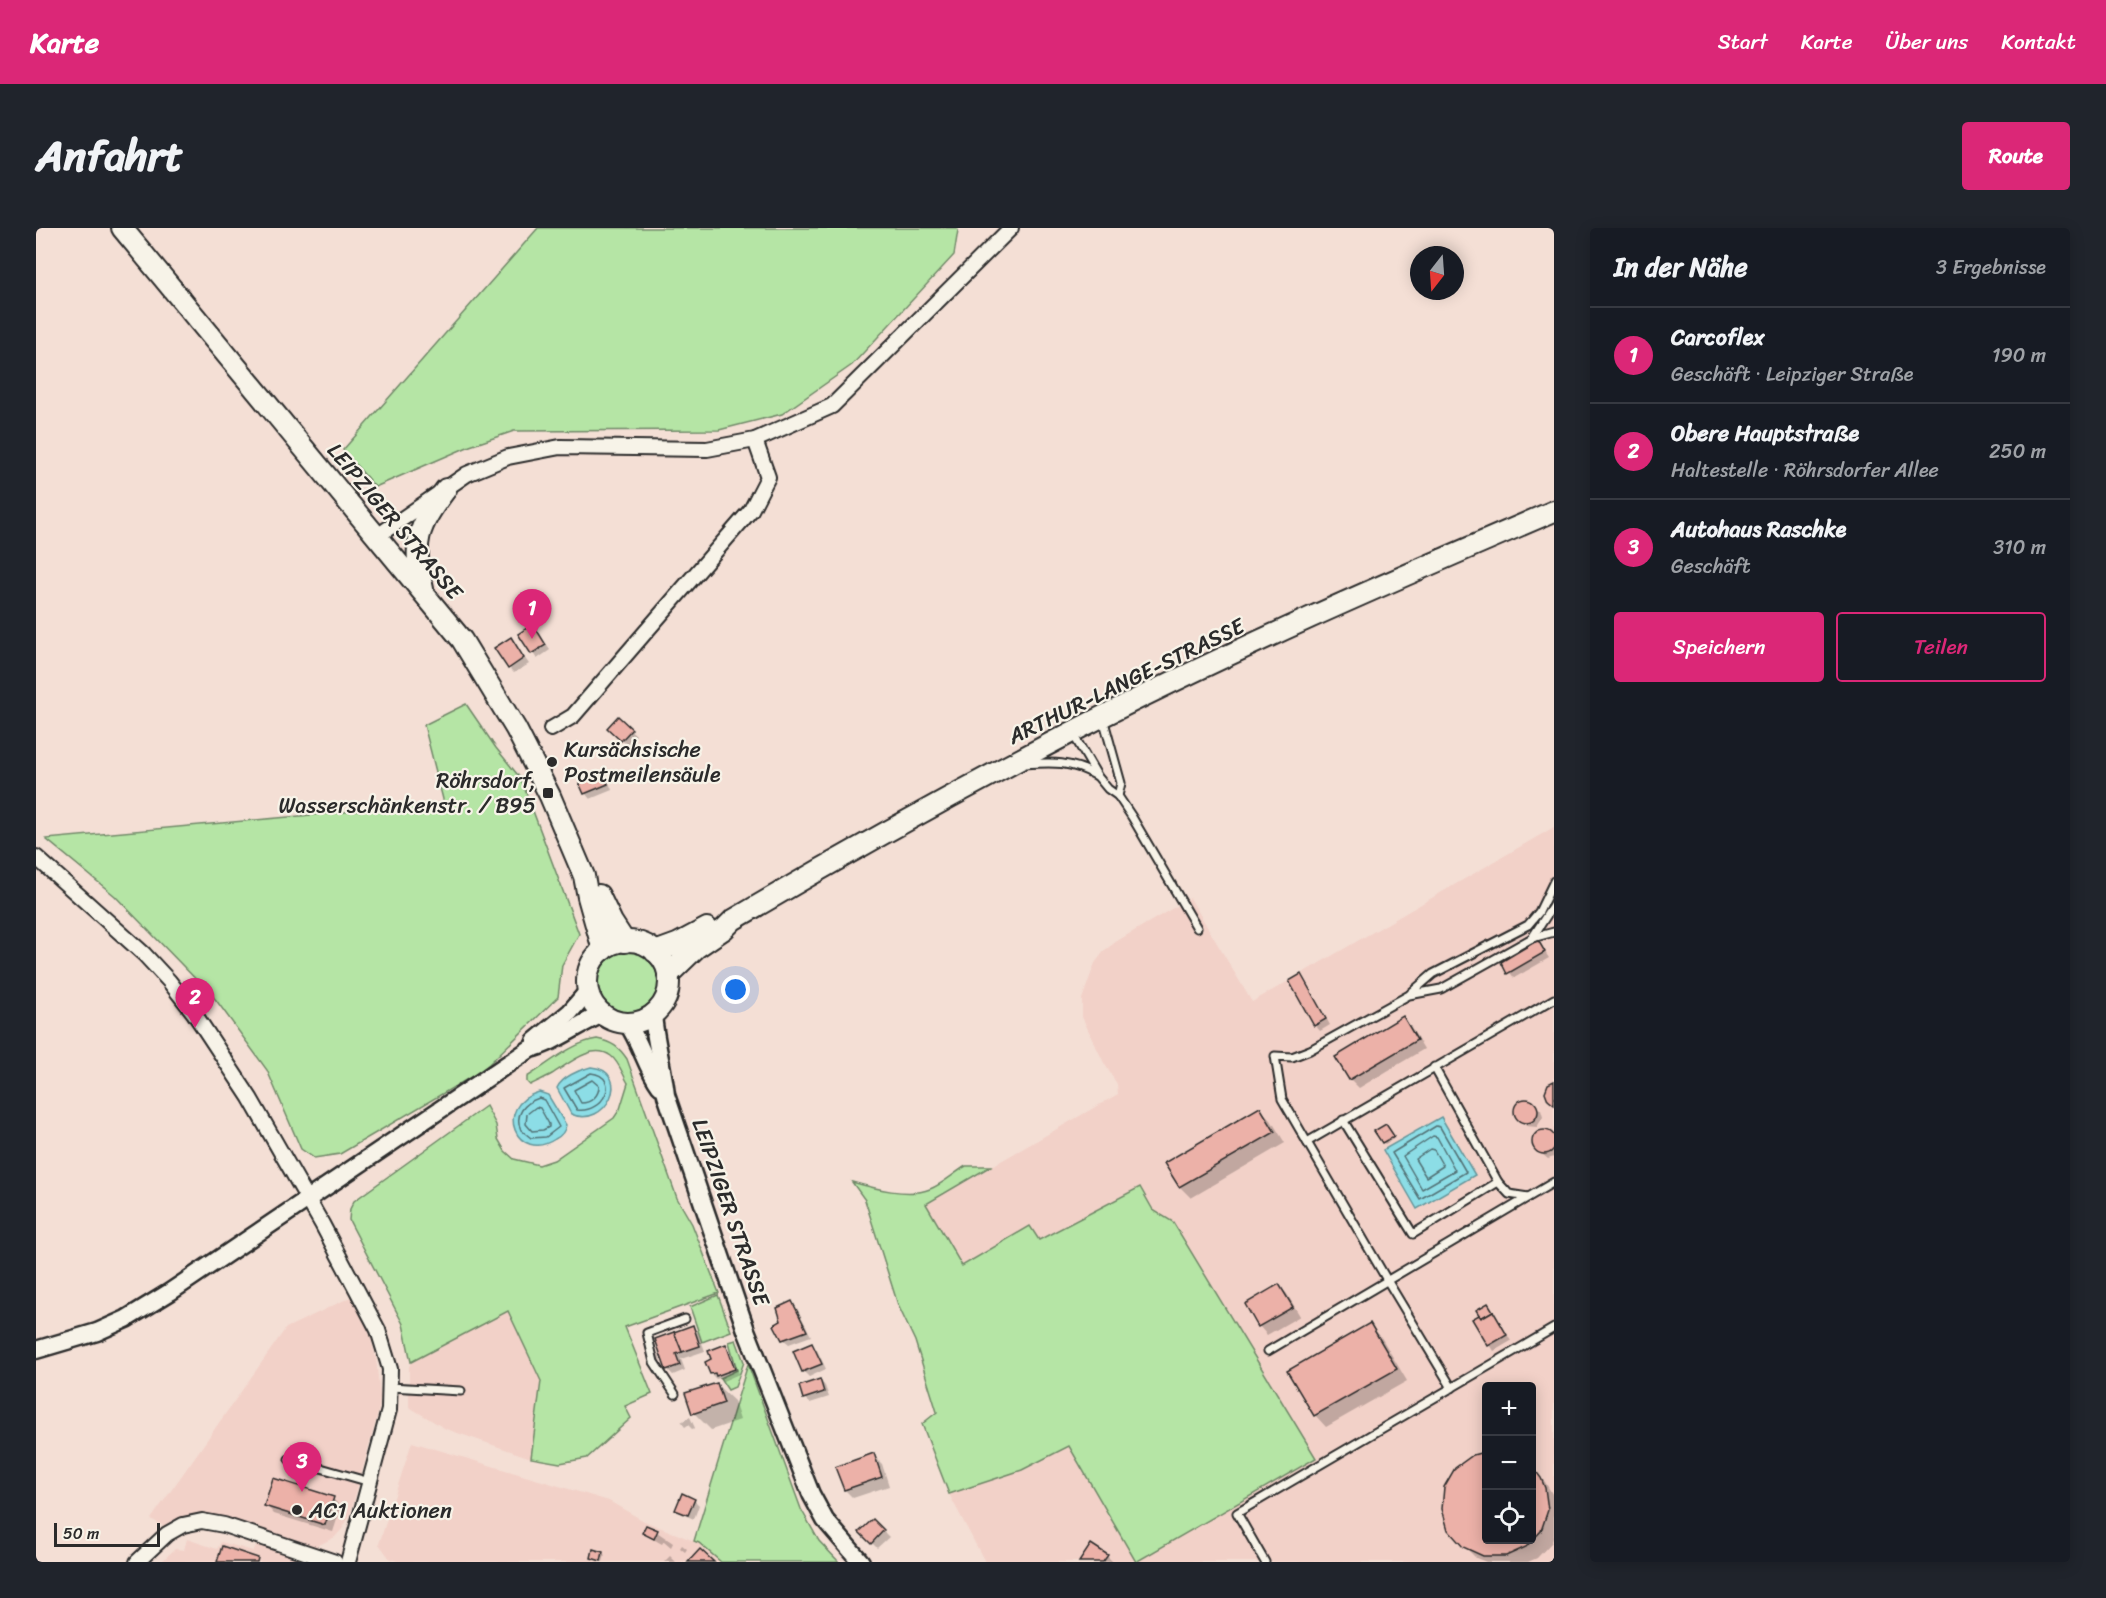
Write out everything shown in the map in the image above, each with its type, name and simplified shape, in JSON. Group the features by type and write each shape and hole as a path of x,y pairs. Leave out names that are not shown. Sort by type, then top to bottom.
{"main road":[{"name":"LEIPZIGER STRASSE","path":"122,228 462,640 516,729 550,796 584,876 603,950"},
{"path":"424,592 416,550 419,533 446,489"},
{"name":"ARTHUR-LANGE-STRASSE","path":"668,975 696,948 733,920 880,834 1072,732 1373,588 1554,511"},
{"name":"LEIPZIGER STRASSE","path":"584,876 596,891 625,942"},
{"name":"ARTHUR-LANGE-STRASSE","path":"655,952 677,944 720,921 733,920"},
{"path":"625,942 636,942 655,952 663,962 668,975 669,986 660,1008 639,1022 614,1021 594,1005 588,990 589,970 594,959 603,950 614,944 625,942"}],"street":[{"path":"376,537 467,474 508,457 560,447 707,449 755,440 832,406 1008,229"},
{"path":"551,729 573,716 751,510 768,477 755,440"},
{"path":"36,857 144,954 175,989 206,1030 250,1098 378,1330 390,1369 389,1410 348,1562"},
{"path":"530,1049 536,1040 570,1012 588,990"},
{"path":"36,1350 97,1332 126,1319 308,1200 530,1049 542,1046 577,1025 603,1014"},
{"name":"LEIPZIGER STRASSE","path":"653,1014 655,1041 664,1076 666,1095 752,1344 811,1494 825,1520 861,1562"},
{"name":"LEIPZIGER STRASSE","path":"627,1023 641,1046 655,1079 666,1095"},
{"path":"137,1562 167,1534 183,1525 202,1521 224,1525 335,1562"}],"lane":[{"path":"1103,717 1121,783 1118,796"},
{"path":"1072,732 1098,777 1108,789 1118,796 1132,817 1197,928"},
{"path":"1009,766 1064,762 1084,768 1098,777"},
{"path":"1452,1388 1282,1099 1275,1056 1292,1057 1310,1050 1409,994 1433,974 1528,925 1539,912 1554,881"},
{"path":"1532,938 1554,904"},
{"path":"1409,994 1441,989 1532,938 1554,932"},
{"path":"1307,1142 1554,999"},
{"path":"1434,1067 1498,1182 1509,1194 1528,1197"},
{"path":"1343,1120 1413,1234 1498,1182"},
{"path":"1268,1351 1554,1182"},
{"path":"675,1394 654,1362 647,1333 685,1320"},
{"path":"1265,1562 1237,1513 1554,1328"},
{"path":"390,1387 461,1391"},
{"path":"289,1459 370,1482"}],"shaded area":[{"path":"1554,827 1554,1562 1137,1562 1277,1392 1173,1222 1153,1210 1140,1187 1039,1240 1030,1226 962,1266 926,1204 1118,1094 1117,1084 1082,1017 1082,999 1095,963 1105,950 1117,941 1190,898 1252,1002"},
{"path":"353,1296 368,1327 376,1358 380,1397 379,1409 350,1515 335,1537 313,1548 198,1514 175,1520 165,1527 151,1519 286,1328"},
{"path":"508,1311 541,1381 531,1458 446,1429 409,1407 411,1362"},
{"path":"412,1442 609,1501 644,1521 699,1543 721,1562 400,1562 390,1559 379,1544"},
{"path":"1069,1446 1137,1562 985,1562 949,1494 1022,1470"},
{"path":"187,1539 217,1549 221,1542 253,1551 258,1544 307,1562 161,1562 175,1549 184,1550"}],"green space":[{"path":"538,228 956,228 958,230 954,255 852,365 782,414 719,430 514,431 470,446 375,487 343,450"},
{"path":"466,704 496,748 521,779 579,934 562,965 558,997 476,1074 340,1154 314,1158 301,1149 267,1070 216,1000 115,896 46,839 444,803 424,725"},
{"path":"622,952 634,952 645,957 653,965 658,982 656,994 645,1007 634,1012 622,1012 611,1007 603,999 598,988 598,976 603,965 611,957"},
{"path":"597,1039 615,1046 627,1059 677,1198 692,1224 719,1293 625,1327 652,1394 625,1406 631,1418 587,1458 560,1463 531,1458 541,1381 508,1311 411,1362 403,1324 349,1220 350,1209 354,1201 486,1106 496,1125 498,1139 505,1151 514,1159 539,1165 554,1160 614,1118 620,1109 628,1083 616,1062 604,1052 580,1056 530,1085 527,1082 527,1077 561,1054 579,1044"},
{"path":"966,1166 991,1166 926,1204 962,1266 1030,1226 1039,1240 1140,1187 1153,1210 1173,1222 1316,1458 1136,1562 1069,1446 1022,1470 949,1494 922,1424 937,1412 915,1341 898,1305 865,1200 852,1182 891,1191 921,1192 939,1184"},
{"path":"718,1295 731,1331 702,1342 690,1307"},
{"path":"736,1340 744,1362 735,1387 728,1390 720,1378 737,1370 729,1342"},
{"path":"748,1364 801,1509 819,1541 839,1562 721,1562 694,1541"}],"water":[{"path":"591,1067 604,1071 611,1078 613,1088 610,1098 595,1114 584,1117 571,1114 557,1088 567,1077"},
{"path":"539,1092 548,1095 566,1125 559,1137 542,1145 530,1144 521,1139 515,1130 513,1120 516,1109 524,1099"},
{"path":"1441,1117 1475,1175 1417,1209 1383,1150"}],"building":[{"path":"533,624 546,645 531,654 518,634"},
{"path":"511,637 524,658 508,669 494,648"},
{"path":"618,716 632,729 621,741 607,728"},
{"path":"603,773 608,784 584,794 579,783"},
{"path":"1538,940 1545,952 1507,974 1501,962"},
{"path":"1301,974 1326,1019 1314,1026 1289,981"},
{"path":"1403,1016 1417,1040 1349,1080 1335,1057"},
{"path":"1554,1081 1554,1105 1548,1100 1545,1092 1548,1084"},
{"path":"1526,1099 1535,1102 1538,1111 1535,1120 1526,1123 1517,1120 1514,1111 1517,1102"},
{"path":"1260,1107 1275,1132 1179,1187 1164,1163"},
{"path":"1386,1124 1394,1136 1382,1143 1374,1131"},
{"path":"1544,1130 1549,1131 1555,1137 1555,1147 1549,1153 1544,1154 1539,1153 1533,1147 1532,1142 1533,1137 1539,1131"},
{"path":"1279,1284 1293,1307 1258,1327 1245,1304"},
{"path":"792,1301 807,1331 782,1340 774,1325 781,1321 777,1308"},
{"path":"1488,1303 1493,1311 1481,1318 1476,1310"},
{"path":"1493,1311 1507,1335 1488,1346 1472,1319 1479,1315 1481,1318"},
{"path":"1370,1323 1397,1369 1314,1416 1287,1371"},
{"path":"693,1325 700,1346 682,1352 674,1332"},
{"path":"674,1332 682,1352 676,1354 680,1365 666,1370 655,1339"},
{"path":"812,1343 822,1364 802,1372 793,1351"},
{"path":"726,1344 735,1369 716,1376 715,1373 710,1374 705,1362 711,1359 708,1351"},
{"path":"820,1379 824,1392 803,1399 799,1386"},
{"path":"717,1383 724,1403 692,1414 685,1393"},
{"path":"874,1453 882,1477 844,1490 835,1467"},
{"path":"1482,1453 1482,1544 1529,1544 1506,1556 1483,1556 1463,1547 1448,1530 1442,1509 1444,1487 1455,1468 1473,1455"},
{"path":"1536,1471 1545,1488 1548,1510 1541,1531 1536,1536"},
{"path":"273,1478 334,1497 325,1525 264,1506"},
{"path":"682,1493 695,1499 688,1515 675,1510"},
{"path":"873,1519 884,1530 871,1544 859,1532"},
{"path":"646,1525 658,1530 654,1539 642,1533"},
{"path":"1091,1544 1108,1555 1103,1562 1079,1562"},
{"path":"222,1546 258,1558 257,1562 217,1562"},
{"path":"593,1549 603,1552 601,1561 591,1558"},
{"path":"700,1549 714,1562 688,1562"}],"place":[{"name":"Carcoflex","path":"532,639"},
{"name":"Kursächsische Postmeilensäule","path":"552,762"},
{"name":"Röhrsdorf, Wasserschänkenstr. / B95","path":"548,793"},
{"name":"Obere Hauptstraße","path":"195,1028"},
{"name":"Autohaus Raschke","path":"302,1492"},
{"name":"AC1 Auktionen","path":"297,1510"}]}
